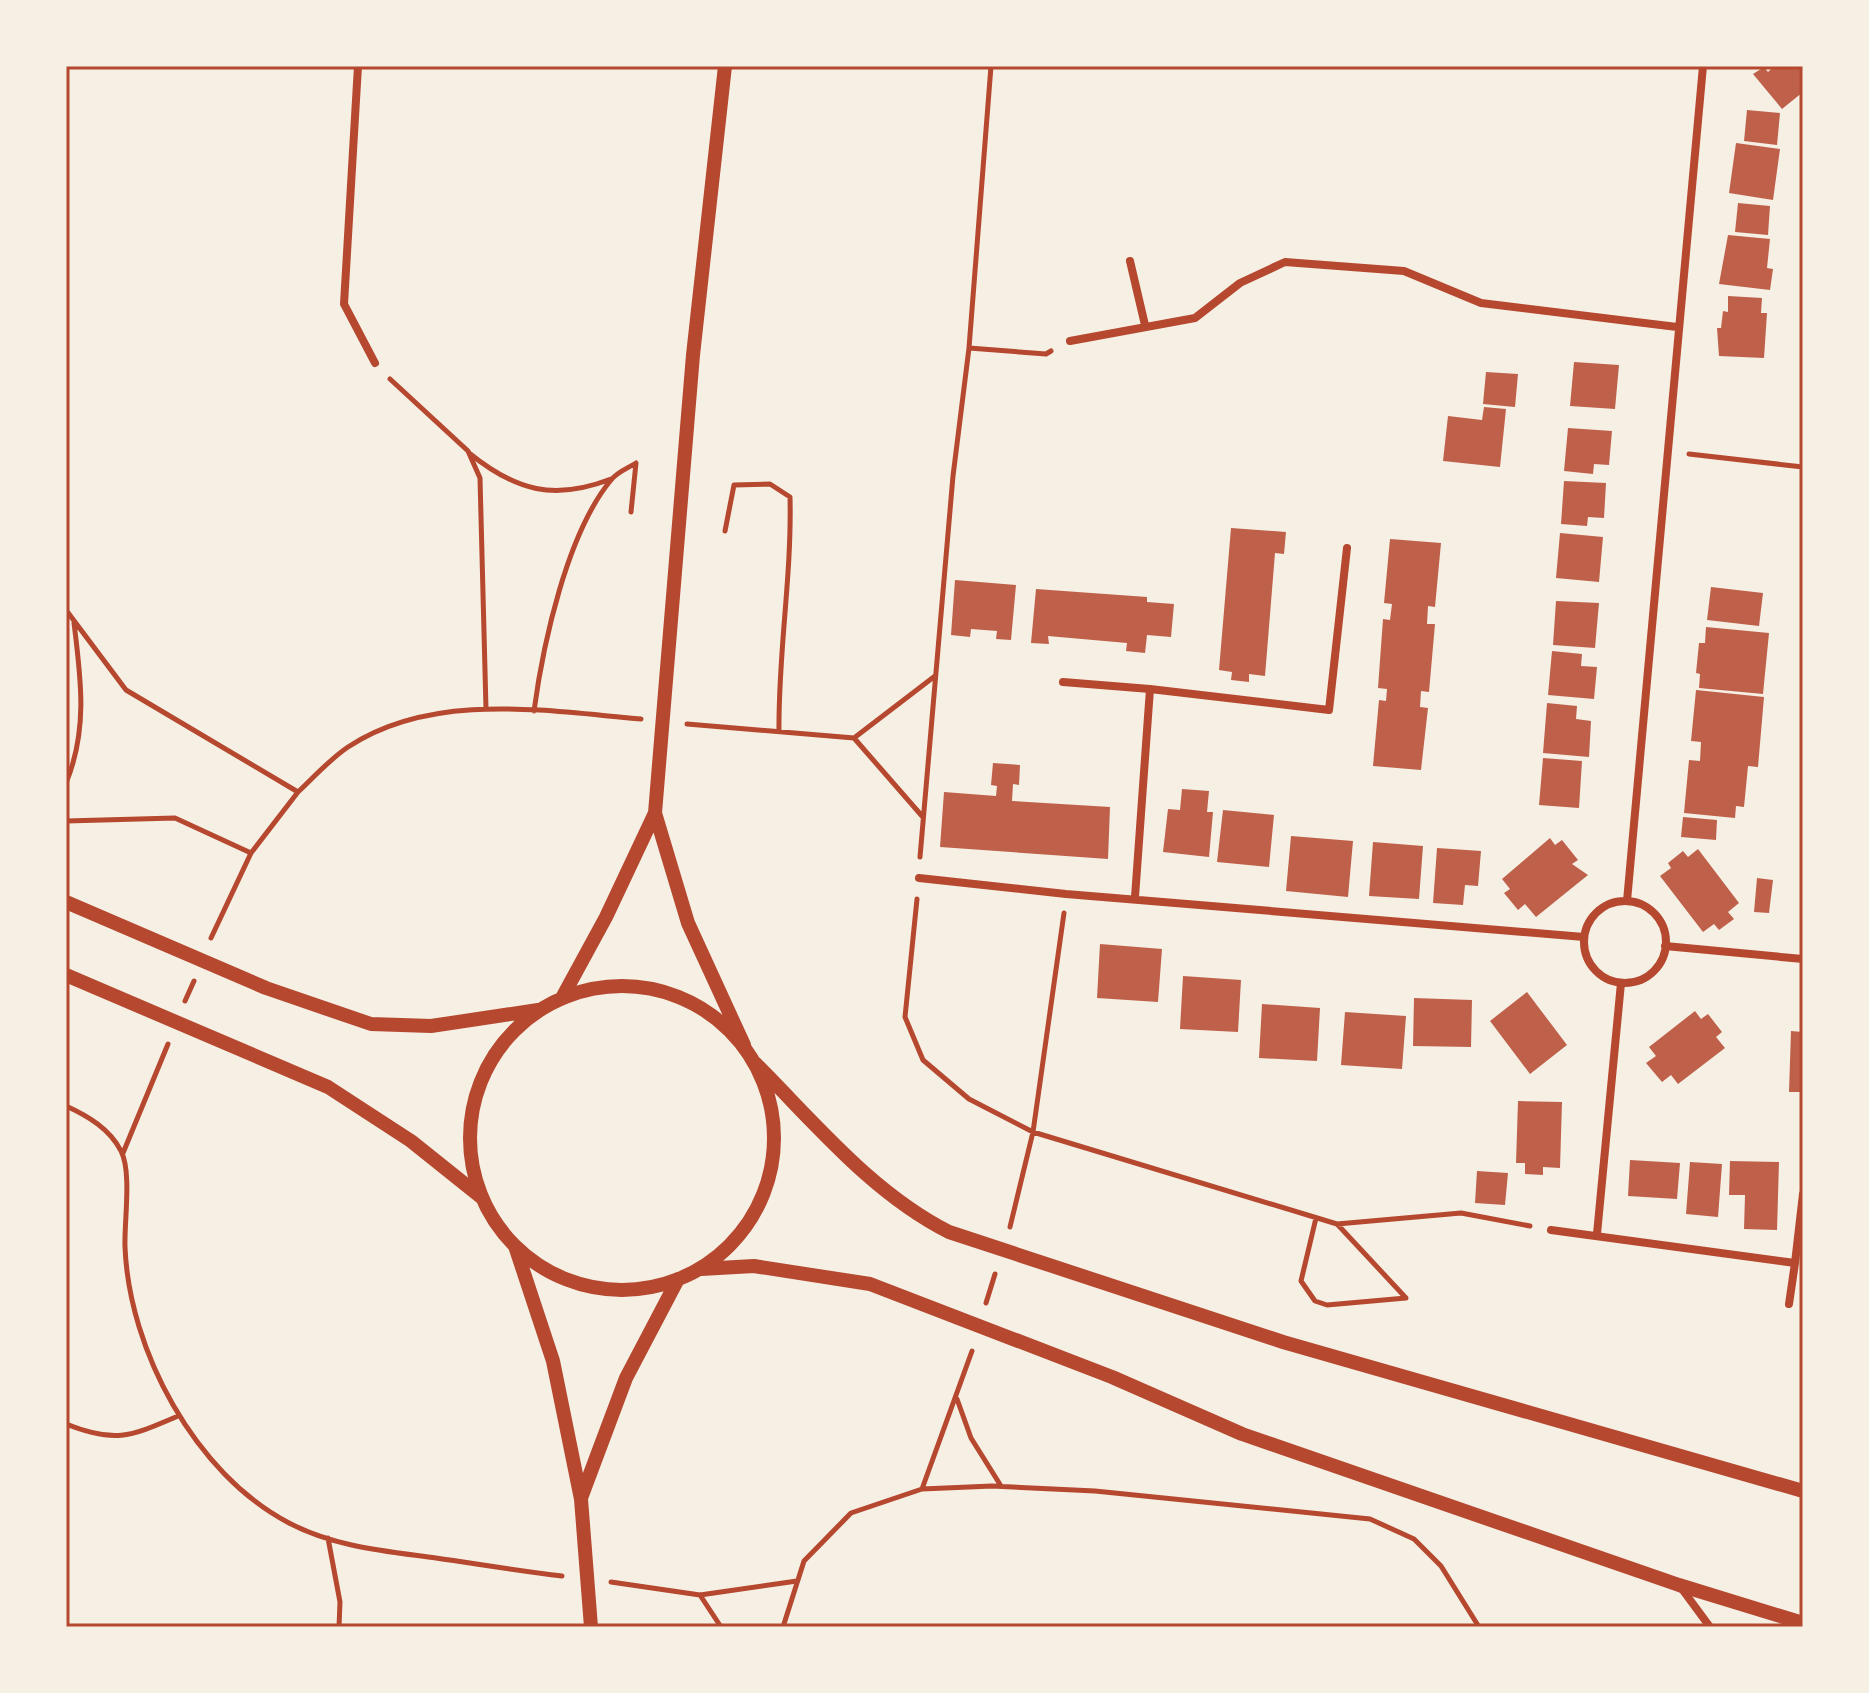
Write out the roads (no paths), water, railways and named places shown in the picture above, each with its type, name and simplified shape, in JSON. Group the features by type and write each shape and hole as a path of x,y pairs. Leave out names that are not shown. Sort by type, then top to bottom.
{"street":[{"path":"358,66 344,304 375,363"},
{"path":"563,996 606,917 655,813 693,355 725,66"},
{"path":"1627,901 1665,452 1703,66"},
{"path":"1130,261 1145,325"},
{"path":"1070,341 1195,318 1240,283 1285,262 1404,271 1481,303 1677,327"},
{"path":"1063,682 1329,710 1347,548"},
{"path":"1135,897 1150,689"},
{"path":"515,1246 550,1272 572,1282 612,1290 653,1287 701,1269 728,1247 756,1211 769,1179 775,1131 768,1095 688,923 655,813"},
{"path":"919,878 1066,894 1135,897 1584,937"},
{"path":"1627,901 1640,904 1660,920 1665,946 1655,969 1633,982 1621,983 1597,973 1589,963 1584,937 1587,925 1603,907 1627,901"},
{"path":"66,902 266,988 371,1024 431,1026 542,1009"},
{"path":"1665,946 1803,959"},
{"path":"66,975 328,1087 411,1141 481,1198 515,1246 553,1361 581,1506 591,1624"},
{"path":"1597,1234 1621,983"},
{"path":"481,1198 472,1162 476,1098 494,1057 517,1029 563,996 617,986 655,989 701,1007 744,1045"},
{"path":"755,1063 863,1172 916,1215 949,1232 1283,1342 1803,1491"},
{"path":"1789,1304 1803,1194"},
{"path":"1551,1230 1795,1263"},
{"path":"701,1269 754,1266 817,1273 870,1284 1028,1345 1242,1434 1679,1585 1803,1623"},
{"path":"581,1506 626,1378 678,1279"},
{"path":"1679,1585 1710,1627"}]}
